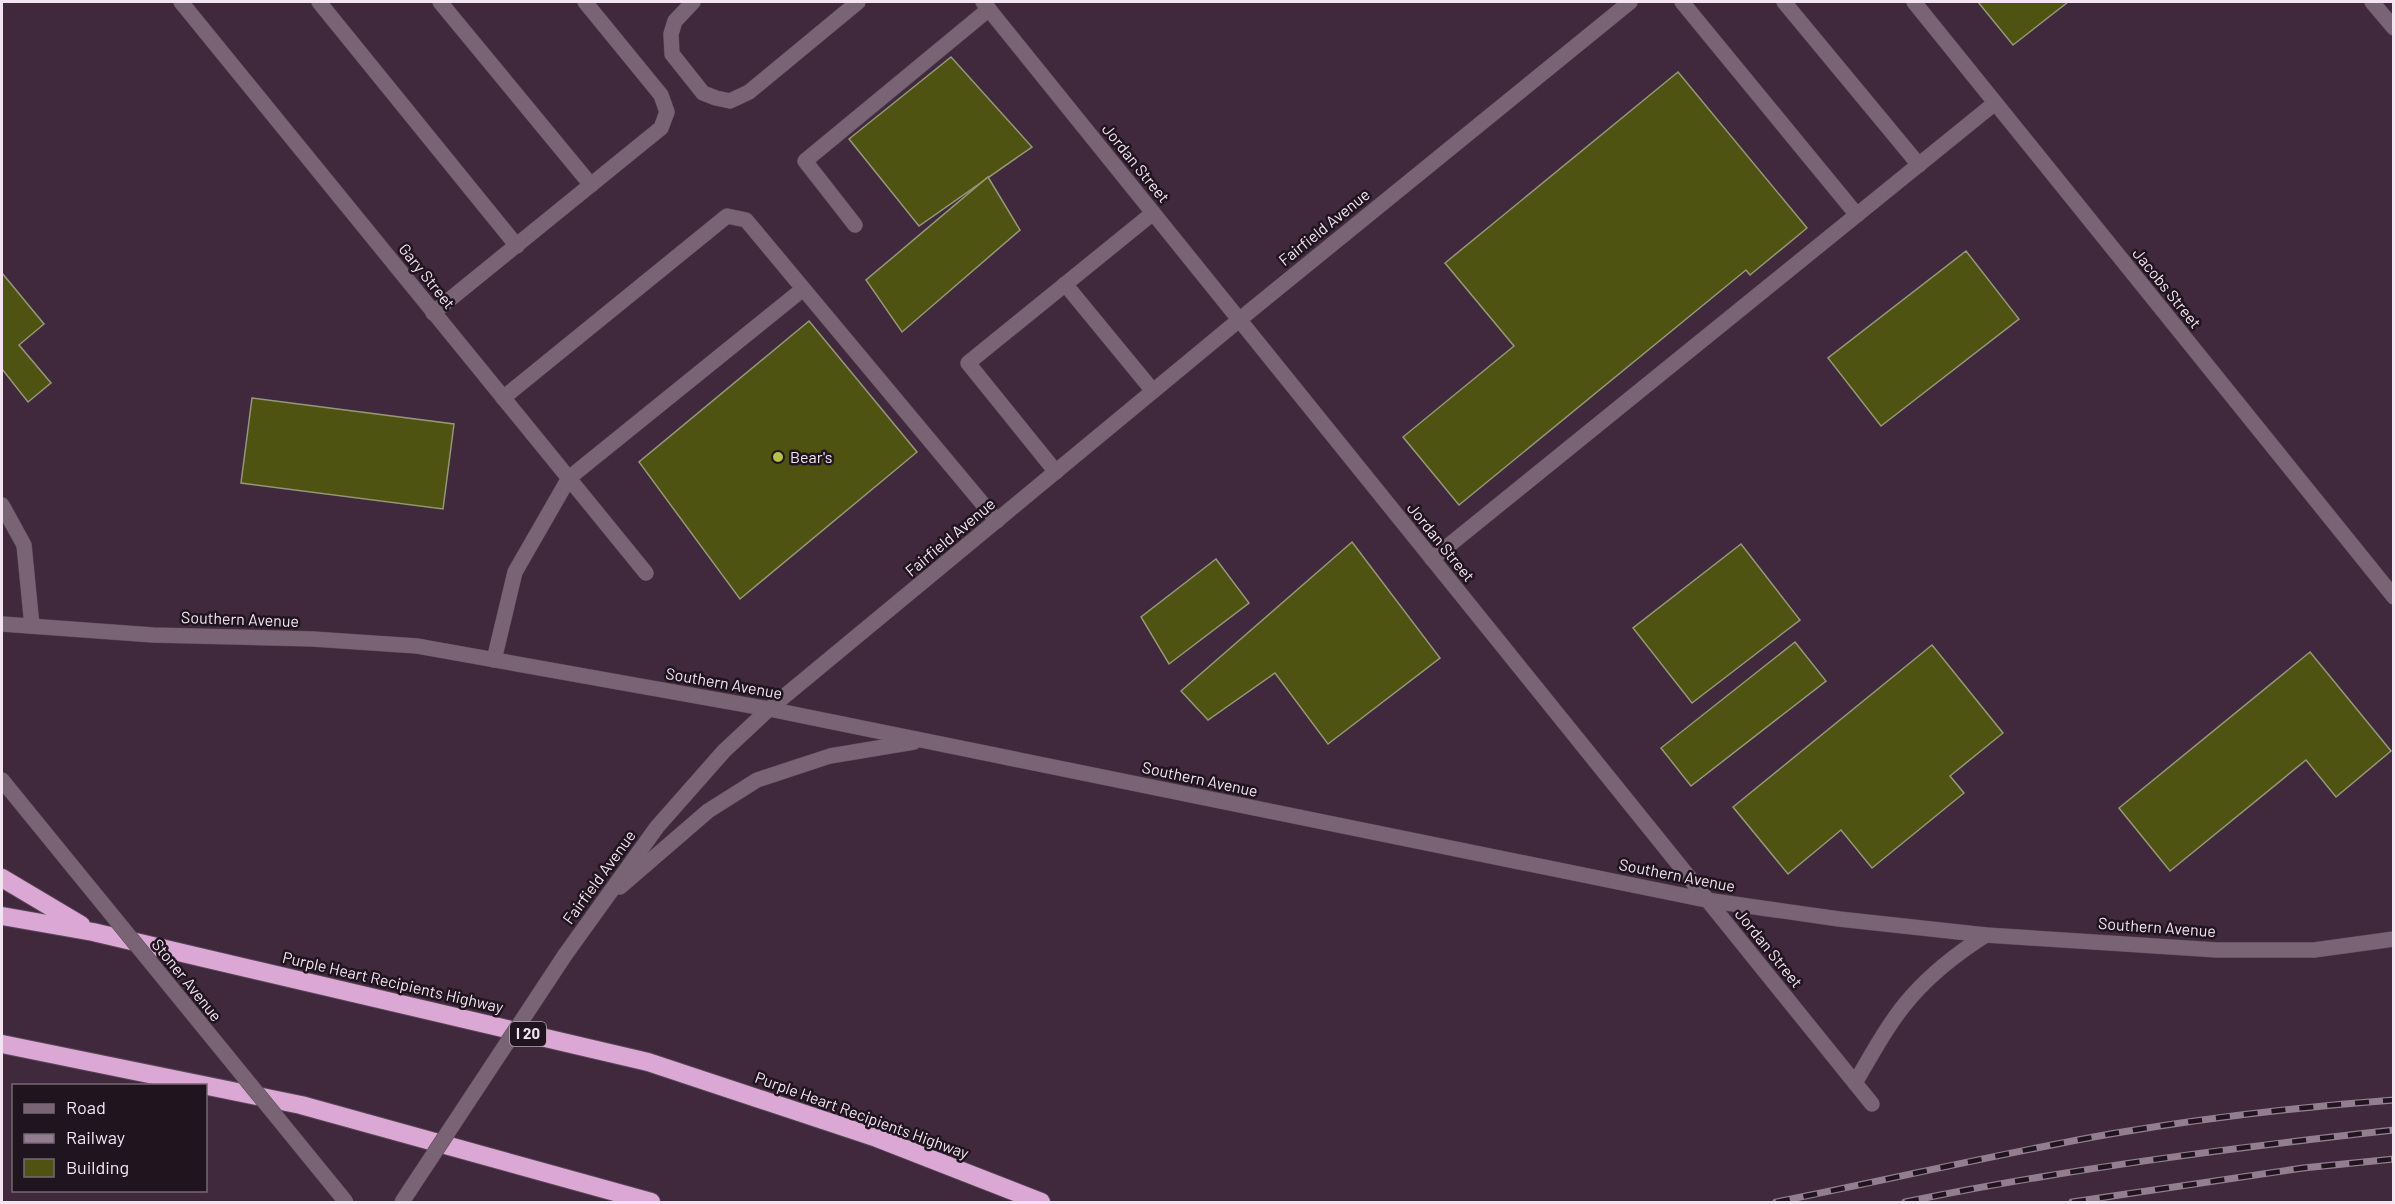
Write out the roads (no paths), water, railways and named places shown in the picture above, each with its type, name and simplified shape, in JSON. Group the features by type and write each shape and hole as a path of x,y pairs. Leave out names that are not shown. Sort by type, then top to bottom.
{"highway":[{"path":"2,878 93,932"},
{"name":"Purple Heart Recipients Highway","path":"2,916 93,932 648,1062 877,1137 1041,1203"},
{"path":"2,1044 198,1084"},
{"path":"207,1086 301,1105 651,1203"}],"street":[{"name":"Gary Street","path":"181,2 646,573"},
{"path":"319,2 517,246"},
{"path":"440,2 591,184"},
{"path":"433,313 661,128 667,112 661,95 585,2"},
{"path":"693,2 675,21 670,34 672,54 703,93 730,100 749,92 858,2"},
{"name":"Fairfield Avenue","path":"402,1203 565,955 602,903 657,827 724,751 769,709 1153,391 1630,2"},
{"path":"1682,2 1857,215"},
{"path":"1784,2 1919,165"},
{"name":"Jacobs Street","path":"1914,2 2394,597"},
{"path":"2372,2 2394,28"},
{"path":"855,225 805,161 986,5"},
{"name":"Jordan Street","path":"986,5 1872,1104"},
{"path":"1432,559 1995,103"},
{"path":"1056,472 968,363 1153,213"},
{"path":"503,398 727,216 746,220 997,521"},
{"path":"1065,284 1153,391"},
{"path":"494,660 515,572 569,478 803,289"},
{"path":"2,505 24,545 32,626"},
{"name":"Southern Avenue","path":"2,624 153,635 313,639 417,646 769,709 1706,900 1839,919 1986,934 2228,950 2314,950 2394,939"},
{"path":"602,903 708,811 757,780 830,756 922,740"},
{"name":"Stoner Avenue","path":"2,780 346,1202"},
{"path":"1856,1083 1875,1049 1911,997 1958,953 1986,934"}],"railway":[{"path":"1776,1202 2110,1134 2251,1114 2394,1100"},
{"path":"1905,1202 2026,1179 2148,1160 2394,1130"},
{"path":"2072,1202 2303,1168 2394,1159"}],"place":[{"name":"Bear's","path":"778,457"}]}
